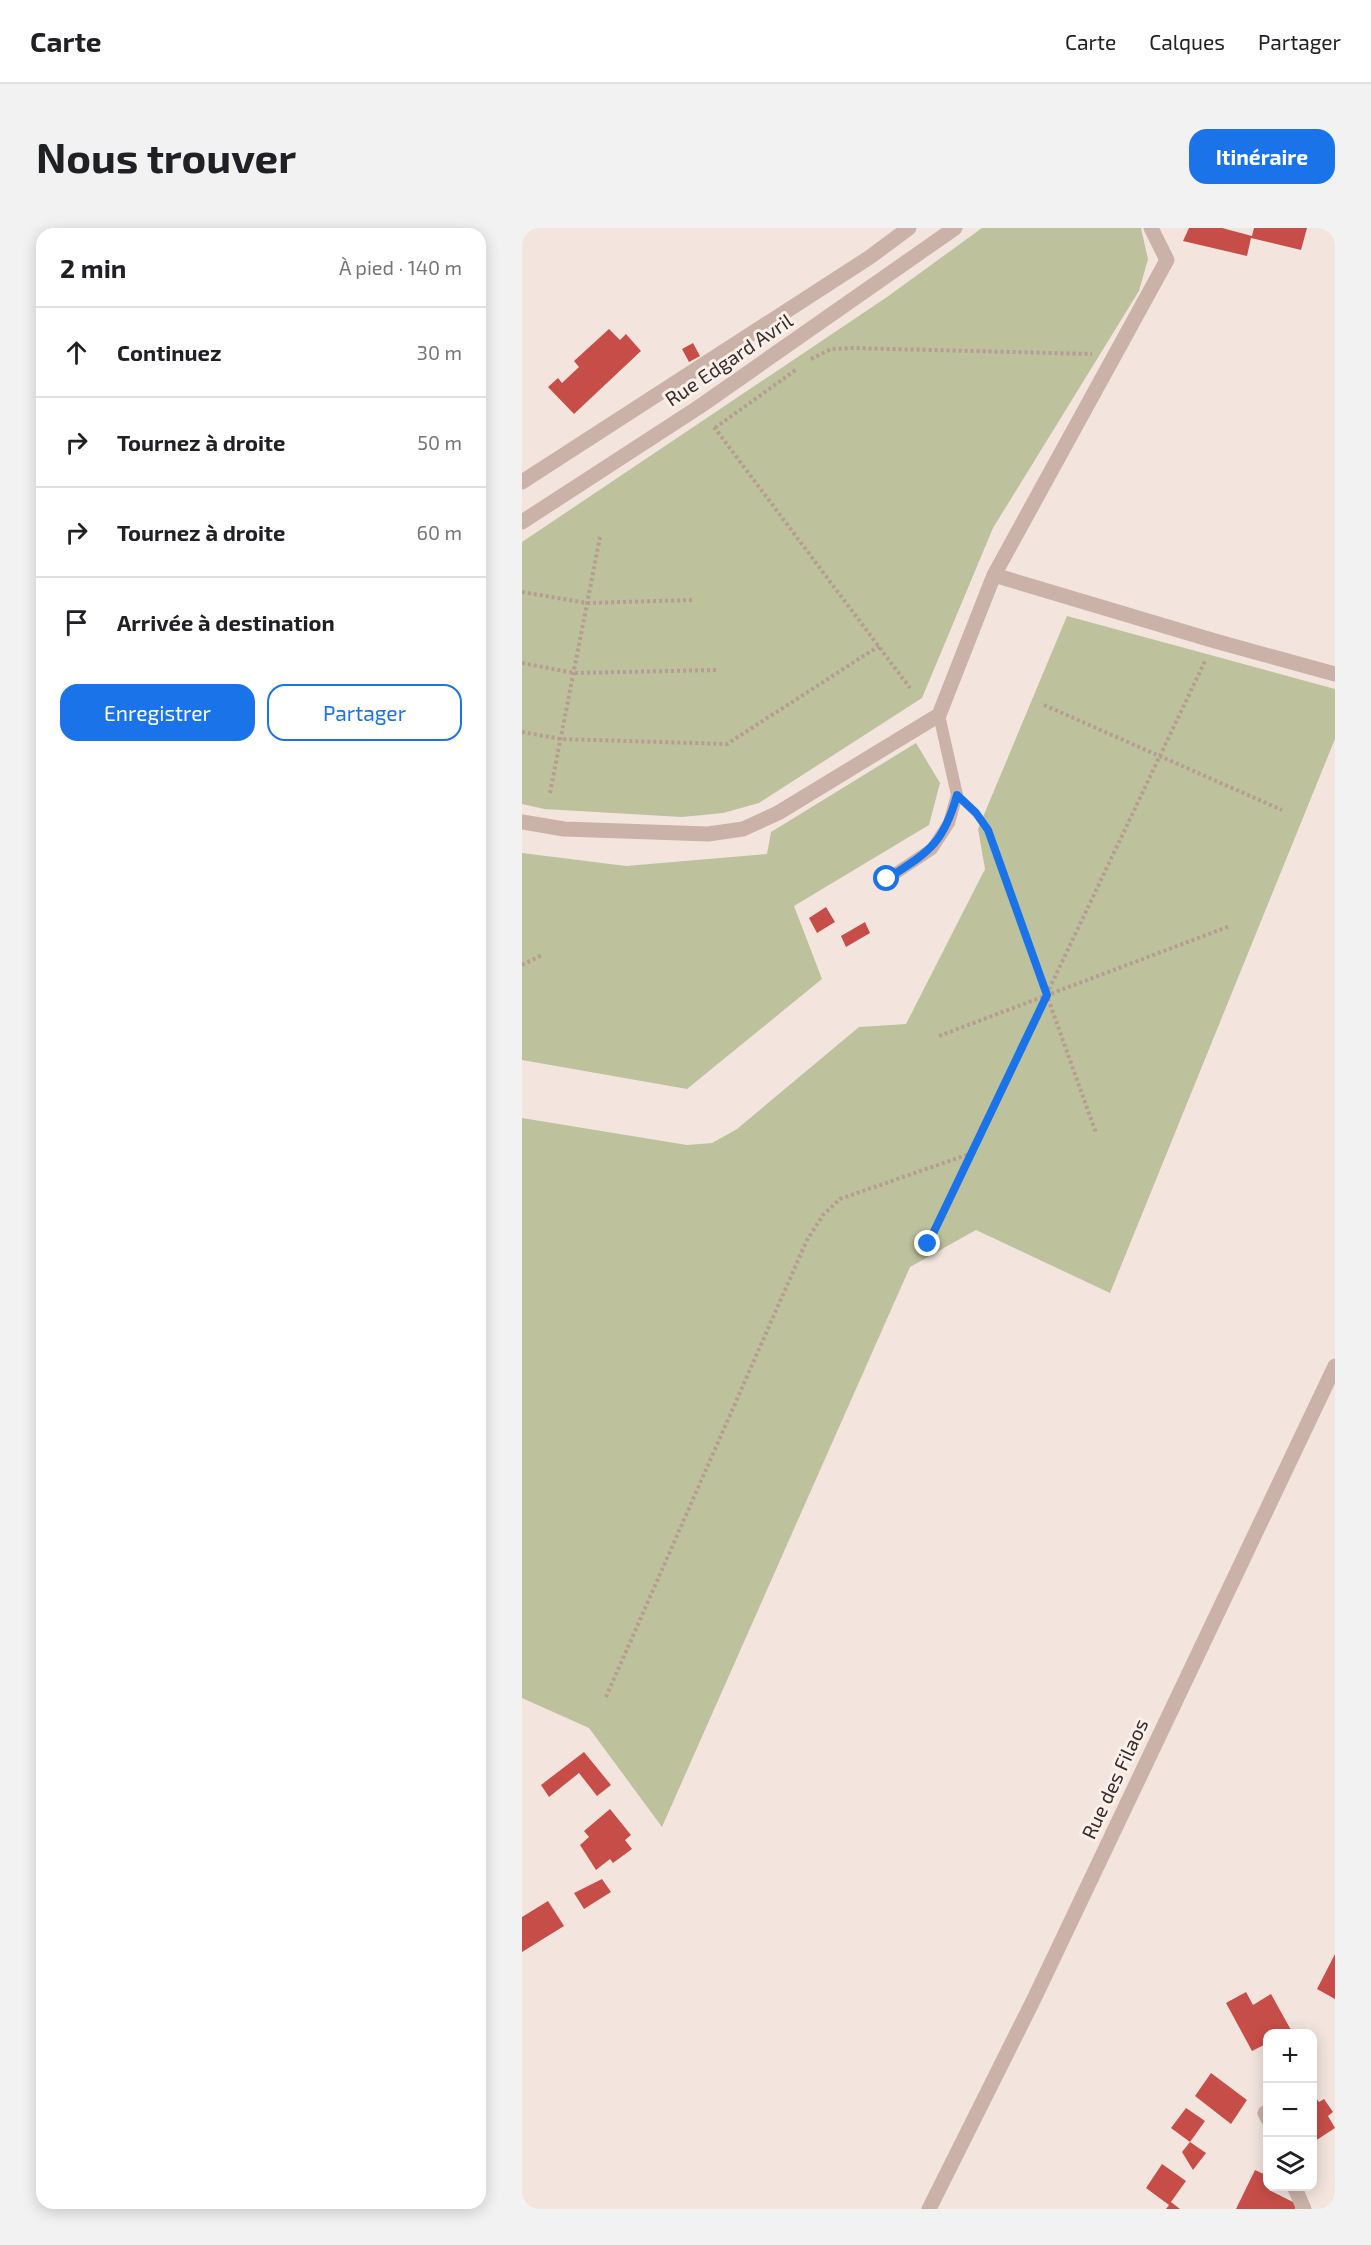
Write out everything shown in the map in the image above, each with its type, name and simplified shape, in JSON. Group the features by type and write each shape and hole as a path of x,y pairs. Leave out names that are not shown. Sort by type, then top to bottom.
{"street":[{"name":"Rue Edgard Avril","path":"522,482 870,256 909,228"},
{"name":"Rue Edgard Avril","path":"522,522 699,407 955,228"},
{"path":"522,822 564,829 708,834 743,829 778,813 939,715 994,575 1167,260 1151,228"},
{"path":"994,575 1335,674"},
{"name":"Rue des Filaos","path":"929,2209 1034,1999 1335,1366"},
{"path":"1296,2191 1304,2209"}],"lane":[{"path":"887,879 932,849 949,823 957,795 939,715"}],"path":[{"path":"715,428 812,358 831,350 852,348 1113,355"},
{"path":"699,407 910,688"},
{"path":"550,793 600,537"},
{"path":"522,592 588,603 695,600"},
{"path":"928,1244 1215,641"},
{"path":"522,732 561,740 727,744 879,646"},
{"path":"522,663 574,673 716,670"},
{"path":"1044,705 1282,810"},
{"path":"957,795 976,813 988,830 1096,1133"},
{"path":"939,1036 1230,926"},
{"path":"522,965 542,955"},
{"path":"606,1697 807,1240 823,1215 840,1199 972,1153"}],"green space":[{"path":"982,228 1141,228 1148,259 1139,291 993,528 922,698 759,803 723,813 682,817 544,809 522,804 522,542 887,297"},
{"path":"1067,616 1335,689 1335,739 1110,1293 976,1230 910,1267 662,1827 589,1728 522,1698 522,1118 687,1145 712,1143 737,1129 859,1027 906,1024 985,869 978,829"},
{"path":"916,743 940,783 929,825 794,906 822,979 687,1089 522,1060 522,853 626,866 767,854 771,832"}],"building":[{"path":"1189,228 1222,228 1252,236 1254,228 1307,228 1301,250 1251,238 1247,256 1183,241"},
{"path":"609,329 620,340 626,334 641,351 574,414 548,387 558,378 562,383 579,367 574,361"},
{"path":"693,343 700,356 689,362 682,349"},
{"path":"826,907 835,922 817,933 809,918"},
{"path":"865,922 870,933 846,947 841,936"},
{"path":"584,1752 611,1785 597,1796 579,1773 549,1797 541,1785"},
{"path":"610,1809 631,1835 625,1840 632,1849 613,1863 610,1859 596,1870 580,1845 589,1837 584,1831"},
{"path":"602,1879 611,1892 584,1909 574,1893"},
{"path":"548,1901 564,1926 522,1952 522,1917"},
{"path":"1335,1954 1335,1999 1317,1989"},
{"path":"1246,1992 1253,2005 1271,1994 1290,2029 1263,2029 1263,2046 1252,2051 1226,2003"},
{"path":"1211,2073 1247,2100 1231,2124 1195,2096"},
{"path":"1317,2099 1319,2102 1324,2099 1333,2112 1328,2116 1335,2128 1317,2140"},
{"path":"1186,2108 1205,2121 1190,2142 1171,2128"},
{"path":"1190,2142 1206,2153 1193,2170 1182,2152"},
{"path":"1162,2164 1186,2181 1171,2202 1180,2209 1166,2209 1169,2205 1146,2188"},
{"path":"1255,2170 1263,2174 1263,2191 1271,2191 1297,2204 1295,2209 1236,2209"}],"route":[{"path":"887,879 932,849 949,823 957,795 976,813 988,830 1047,995 928,1244"}]}
